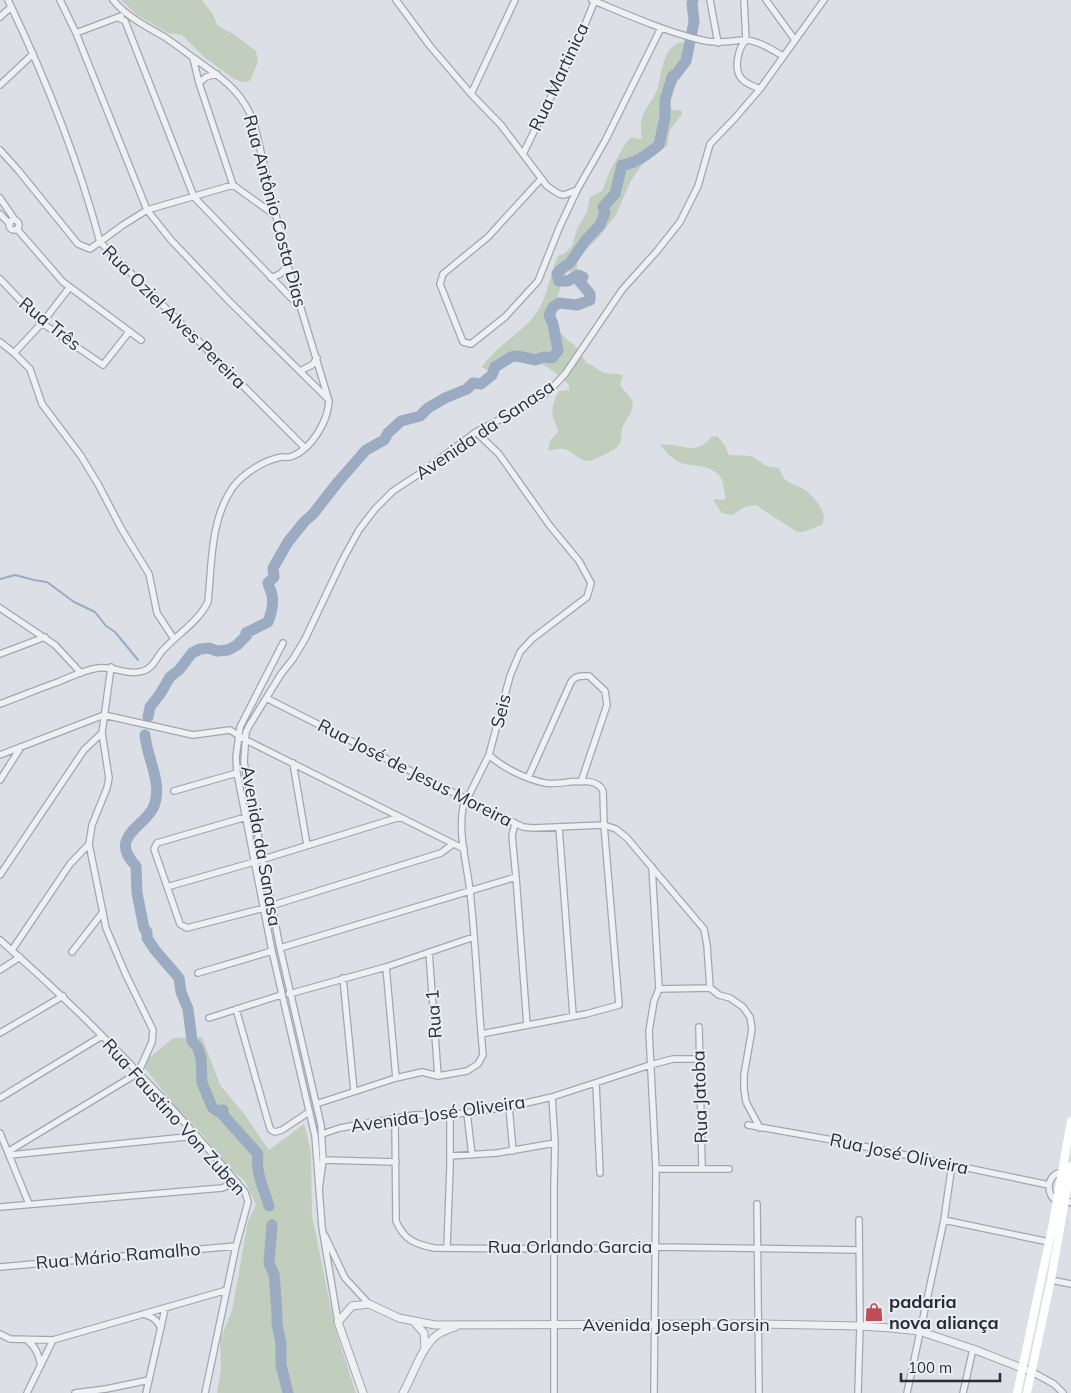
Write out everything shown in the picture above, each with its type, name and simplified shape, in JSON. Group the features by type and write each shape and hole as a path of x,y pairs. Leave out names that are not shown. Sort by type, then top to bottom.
{"main road":[{"path":"1017,1393 1049,1242 1065,1148 1071,1129 1071,1120"},
{"path":"1027,1393 1068,1203 1071,1166"}],"street":[{"name":"Rua Oziel Alves Pereira","path":"8,0 74,158 100,242 305,448"},
{"path":"0,704 96,668 111,667 124,673 144,671 150,668 162,651 203,612 208,602 216,521 222,504 234,486 245,474 257,467 282,457 291,458 305,448 325,421 329,411 329,401 194,264 147,210 76,33 60,0"},
{"name":"Rua Antônio Costa Dias","path":"113,0 124,12 173,42 236,90 250,113 288,266 329,401"},
{"path":"396,0 430,46 471,94 501,125 547,186 564,195 577,190"},
{"path":"471,94 516,0"},
{"path":"594,0 661,28 703,41 718,43 746,40 762,45 783,56"},
{"name":"Rua Martinica","path":"523,154 580,37 594,0"},
{"path":"710,0 718,43"},
{"path":"744,0 746,40 739,51 739,74 744,81 760,89"},
{"path":"766,0 795,40"},
{"name":"Avenida da Sanasa","path":"319,1190 323,1160 322,1134 289,994 244,762 246,732 281,674 301,646 343,559 359,530 374,509 393,491 476,432 535,401 549,391 566,374 622,290 680,222 698,186 710,144 760,89 824,0"},
{"path":"0,17 11,6"},
{"path":"76,33 119,18 124,12"},
{"path":"119,18 125,21 194,197 300,306"},
{"path":"128,29 130,23 136,20"},
{"path":"541,179 488,238 443,274 441,278 440,284 463,342 471,344 505,317 538,282 560,226 577,190 614,126 661,28"},
{"path":"0,85 32,54"},
{"path":"194,58 199,83 233,185 276,216"},
{"path":"199,83 206,77 216,74"},
{"path":"0,150 78,244 90,249 147,210 233,185"},
{"path":"0,198 12,222"},
{"path":"0,214 19,225 17,229 57,277 69,288 141,340"},
{"path":"271,278 280,274 288,266"},
{"name":"Rua Três","path":"0,279 42,323 103,365 129,332"},
{"path":"14,353 42,323 69,288"},
{"path":"0,342 14,353 30,370 42,404 81,456 121,528 150,574 157,613 174,639"},
{"path":"300,371 312,365 317,358"},
{"name":"Seis","path":"316,1104 396,1078 422,1072 438,1076 468,1071 478,1064 483,1055 470,891 461,816 466,799 489,755 510,676 520,652 532,638 588,597 591,583 579,561 550,526 499,454 476,432"},
{"path":"0,608 55,644 81,673"},
{"path":"0,654 45,637"},
{"name":"Avenida da Sanasa","path":"283,643 243,718 238,736 237,773 281,995 315,1136 319,1190"},
{"path":"9,1153 138,1074 152,1042 152,1030 106,928 88,844 92,825 108,788 102,733 111,667"},
{"path":"528,778 571,682 578,676 589,676 605,690 606,705 581,782"},
{"name":"Rua José de Jesus Moreira","path":"266,698 515,824 533,828 604,825"},
{"path":"0,755 104,715 193,735 230,730 238,736 464,849"},
{"path":"0,875 84,750 102,733"},
{"path":"0,780 21,747"},
{"path":"481,1034 586,1014 619,1005 603,792 601,787 595,782 546,783 528,778 495,761 489,755"},
{"path":"293,763 307,845"},
{"path":"174,791 237,773"},
{"path":"246,816 157,843 154,849 166,887 180,924 187,928 264,908 271,904 442,853 453,844"},
{"path":"166,887 400,817"},
{"path":"515,824 512,836 527,1025"},
{"path":"604,825 616,829 627,838 704,929 710,988"},
{"path":"559,827 573,1016"},
{"path":"12,950 70,864 88,844"},
{"path":"652,867 660,989 654,998 649,1031 656,1169 654,1393"},
{"path":"280,948 516,877"},
{"path":"72,952 103,912"},
{"path":"289,994 386,967 474,937"},
{"name":"Rua Faustino Von Zuben","path":"0,940 63,996 102,1036 196,1136 245,1192 248,1202 236,1246 205,1393"},
{"path":"198,973 272,951"},
{"name":"Rua 1","path":"429,952 438,1076"},
{"path":"0,970 20,957"},
{"path":"386,967 396,1078"},
{"path":"344,978 354,1092"},
{"path":"660,989 710,988 719,995 730,998 743,1007 750,1017 752,1029 744,1076 744,1089 746,1102 760,1128"},
{"path":"209,1018 281,995"},
{"path":"0,1033 63,996"},
{"path":"236,1010 272,1130 275,1132 282,1130 309,1112"},
{"name":"Rua Jatoba","path":"699,1027 702,1168"},
{"path":"0,1098 102,1036"},
{"name":"Avenida José Oliveira","path":"322,1134 340,1128 414,1115 466,1113 509,1107 552,1097 650,1064 673,1059 699,1059"},
{"path":"596,1083 600,1173"},
{"path":"552,1097 556,1142 553,1325 554,1393"},
{"path":"509,1107 513,1151"},
{"path":"466,1113 472,1155"},
{"path":"447,1247 450,1114"},
{"name":"Rua Orlando Garcia","path":"396,1119 396,1221 399,1229 411,1242 434,1248 554,1249 656,1247 859,1250"},
{"name":"Rua José Oliveira","path":"748,1125 838,1140 1049,1185"},
{"path":"0,1133 29,1204"},
{"path":"9,1153 196,1136"},
{"path":"450,1156 513,1151 556,1142"},
{"path":"323,1160 396,1162"},
{"path":"907,1393 944,1220 952,1164"},
{"path":"656,1169 729,1168"},
{"path":"1068,1203 1056,1202 1049,1191 1049,1185 1051,1178 1056,1174 1062,1172 1071,1173"},
{"path":"0,1207 222,1188 236,1182"},
{"path":"319,1190 322,1228 338,1322 362,1393"},
{"path":"757,1204 759,1393"},
{"path":"858,1393 860,1326 859,1220"},
{"path":"944,1220 1049,1242"},
{"name":"Avenida Joseph Gorsin","path":"322,1228 345,1278 369,1304 394,1316 413,1322 435,1326 758,1324 860,1326 919,1331 1032,1372 1054,1384 1063,1393"},
{"name":"Rua Mário Ramalho","path":"0,1267 236,1246"},
{"path":"329,1272 333,1269 340,1269"},
{"path":"1051,1280 1071,1284"},
{"path":"0,1334 10,1339 53,1340 227,1290"},
{"path":"338,1322 352,1306 369,1304"},
{"path":"146,1393 165,1309"},
{"path":"144,1315 151,1316 156,1320 160,1328"},
{"path":"413,1322 424,1333 425,1348"},
{"path":"403,1393 425,1348 437,1335 463,1325"},
{"path":"27,1340 34,1345 41,1365"},
{"path":"27,1393 53,1340"},
{"path":"963,1393 973,1349"},
{"path":"75,1393 149,1380"}],"green space":[{"path":"121,0 202,0 212,13 218,26 235,35 256,51 258,62 250,81 242,82 234,79 204,57 182,35 168,33 137,15"},
{"path":"683,42 689,47 688,58 680,79 671,94 672,110 681,110 682,114 670,130 667,147 660,147 641,166 630,182 616,215 599,237 577,258 577,269 573,272 567,271 557,302 556,318 562,335 577,348 586,363 605,373 623,375 620,385 632,400 632,408 623,426 619,445 600,457 585,461 564,449 548,451 550,441 558,432 552,413 554,401 559,391 569,390 569,385 553,371 534,361 516,361 491,373 482,367 494,353 528,323 539,309 558,256 565,253 572,246 577,229 587,212 590,197 602,191 610,171 631,137 642,138 642,118 657,91 664,60 671,48"},
{"path":"717,436 724,444 729,455 752,456 766,466 779,468 786,480 802,488 819,504 824,520 822,525 803,532 797,532 756,505 745,507 732,515 722,513 713,500 723,500 726,497 719,475 705,467 678,462 660,445 693,448 699,447 711,437"},
{"path":"202,1037 220,1085 245,1115 269,1150 304,1124 311,1151 312,1216 335,1328 356,1393 217,1393 221,1369 220,1340 232,1311 248,1221 256,1205 245,1181 224,1163 203,1135 176,1108 142,1064 173,1038"}],"waterway":[{"path":"148,717 150,707 170,677 179,670 192,653 200,649 209,648 217,651 228,650 237,645 247,635 246,633 268,622 273,602 268,583 274,577 273,568 288,542 366,450 384,440 388,433 401,421 420,416 428,408 445,398 467,389 473,383 481,384 492,375 495,367 511,357 517,356 536,360 543,357 552,358 558,351 553,324 549,315 553,307 559,303 577,305 590,300 590,294 580,282 583,277 578,275 568,281 559,281 557,274 570,263 585,241 600,225 605,213 603,207 615,194 622,165 637,161 659,145 665,117 665,100 672,77 686,61 694,22 693,0"},
{"path":"0,579 15,575 47,582 74,602 95,612 106,626 115,632 138,660"},
{"path":"145,735 156,780 156,797 150,813 131,833 125,847 128,856 136,866 137,893 144,928 147,932 147,938 155,950 179,978 181,992 188,1009 192,1041 198,1048 201,1058 202,1083 212,1107 217,1111 223,1110 223,1115 258,1154 259,1174 269,1206"},
{"path":"272,1225 269,1263 274,1274 277,1323 281,1344 281,1365 288,1393"}],"place":[{"name":"padaria nova aliança","path":"874,1312"}]}
